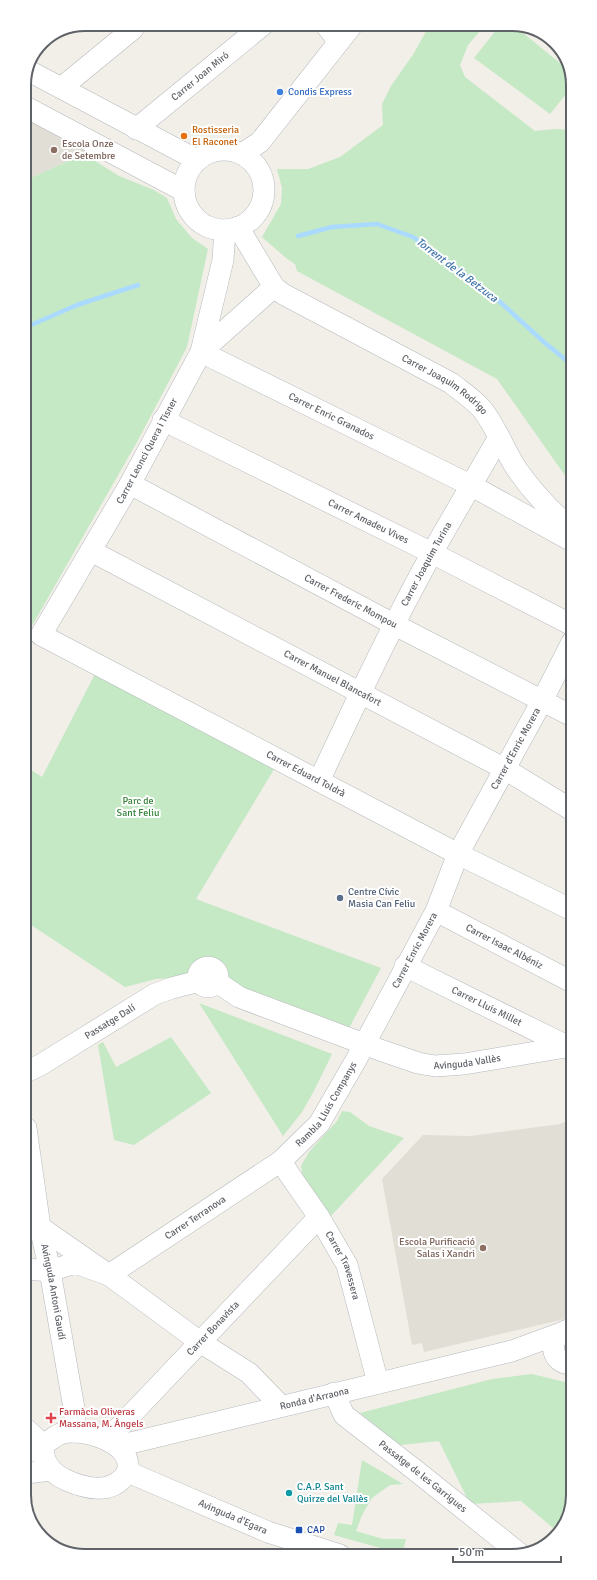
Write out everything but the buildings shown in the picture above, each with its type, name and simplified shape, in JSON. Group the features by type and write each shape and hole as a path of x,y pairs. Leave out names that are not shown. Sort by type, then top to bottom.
{"street":[{"path":"61,88 131,31"},
{"name":"Carrer Joan Miró","path":"136,129 255,31"},
{"path":"330,31 339,42"},
{"path":"242,154 260,142 348,31"},
{"path":"33,73 197,160"},
{"path":"31,110 184,190"},
{"path":"226,150 242,154 253,162 260,173 264,185 263,199 258,211 249,220 231,228 216,229 207,226 190,212 185,202 184,190 187,174 197,160 210,152 226,150"},
{"path":"231,228 274,287"},
{"path":"201,352 231,228"},
{"name":"Carrer Leonci Quera i Tisner","path":"42,635 130,484 163,420 201,352 274,287"},
{"name":"Carrer Joaquim Rodrigo","path":"274,287 302,305 451,383 482,410 515,466 551,511 566,525"},
{"name":"Carrer Enric Granados","path":"201,352 472,486 566,538"},
{"name":"Carrer Amadeu Vives","path":"163,420 432,553 566,622"},
{"name":"Carrer Joaquim Turina","path":"319,781 360,693 432,553 499,437"},
{"name":"Carrer Frederic Mompou","path":"130,484 395,625 566,713"},
{"name":"Carrer Manuel Blancafort","path":"91,551 505,769 566,806"},
{"name":"Carrer Eduard Toldrà","path":"42,635 458,854 566,907"},
{"name":"Carrer d'Enric Morera","path":"458,854 542,701 566,654"},
{"name":"Carrer Enric Morera","path":"364,1044 436,911 458,854"},
{"name":"Carrer Isaac Albéniz","path":"436,911 566,979"},
{"name":"Carrer Lluis Millet","path":"405,966 566,1044"},
{"name":"Passatge Dalí","path":"31,1070 155,994 172,988 208,982 239,997 364,1044"},
{"name":"Avinguda Vallès","path":"364,1044 418,1063 435,1066 464,1064 566,1047"},
{"name":"Rambla Lluís Companys","path":"281,1161 319,1124 364,1044"},
{"name":"Carrer Travessera","path":"281,1161 319,1217 347,1265 378,1383"},
{"name":"Carrer Terranova","path":"109,1275 281,1161"},
{"name":"Avinguda Antoni Gaudí","path":"31,1163 40,1227 50,1271 75,1414 75,1432"},
{"name":"Carrer Bonavista","path":"112,1443 200,1342 319,1217"},
{"path":"40,1227 109,1275 200,1342 249,1373 281,1406"},
{"path":"31,1269 50,1271 75,1264 109,1275"},
{"name":"Ronda d'Arraona","path":"112,1443 281,1406 512,1351 566,1331"},
{"path":"566,1332 557,1336 553,1345 555,1355 566,1361"},
{"name":"Ronda d'Arraona","path":"512,1351 566,1362"},
{"name":"Passatge de les Garrigues","path":"334,1393 344,1415 514,1549"},
{"path":"75,1432 89,1434 112,1443 125,1454 128,1464 128,1472 121,1480 111,1486 102,1488 87,1487 60,1477 51,1470 42,1454 34,1449 61,1434 75,1432"},
{"path":"31,1472 51,1470"},
{"name":"Avinguda d'Egara","path":"128,1472 268,1532 321,1549"}],"shaded area":[{"name":"Escola Onze de Setembre","path":"31,119 85,146 84,154 31,178"},
{"name":"Escola Purificació Salas i Xandri","path":"566,1122 566,1319 424,1352 422,1343 412,1345 382,1179 423,1135 470,1136 560,1124"}],"green space":[{"path":"426,31 480,31 468,45 460,65 465,77 535,131 566,130 566,477 497,379 297,271 295,264 262,237 281,204 282,188 277,169 308,169 340,157 383,125 382,104 391,86 414,53"},
{"path":"495,31 522,32 562,65 566,78 566,94 550,114 474,58"},
{"path":"84,154 119,176 154,190 167,198 176,219 192,238 208,249 187,347 137,442 31,628 31,178"},
{"name":"Parc de Sant Feliu","path":"95,674 276,766 196,899 381,968 348,1030 189,977 156,979 125,987 31,925 31,770 42,777"},
{"path":"199,1003 332,1054 302,1112 283,1136"},
{"path":"171,1037 211,1093 134,1145 114,1140 98,1045 103,1042 116,1067"},
{"path":"342,1111 350,1112 369,1126 404,1138 329,1218 303,1179 301,1166 309,1152 337,1121"},
{"path":"532,1374 566,1382 566,1496 563,1513 554,1529 521,1501 470,1504 439,1441 400,1445 360,1413 492,1379"},
{"path":"362,1460 403,1484 390,1485 372,1498 362,1515 356,1531 383,1539 406,1539 403,1549 384,1549 334,1535 338,1523 352,1525"}],"waterway":[{"name":"Torrent de la Betzuca","path":"298,236 332,227 377,224 413,237 450,263 499,301 566,360"},
{"name":"Torrent de la Betzuca","path":"31,325 77,305 138,285"}],"place":[{"name":"Condis Express","path":"280,92"},
{"name":"Rostisseria El Raconet","path":"184,136"},
{"name":"Escola Onze de Setembre","path":"54,150"},
{"name":"Centre Cívic Masia Can Feliu","path":"340,898"},
{"name":"Escola Purificació Salas i Xandri","path":"483,1248"},
{"name":"Farmàcia Oliveras Massana, M. Àngels","path":"51,1418"},
{"name":"C.A.P. Sant Quirze del Vallès","path":"289,1493"},
{"name":"CAP","path":"299,1530"}]}
